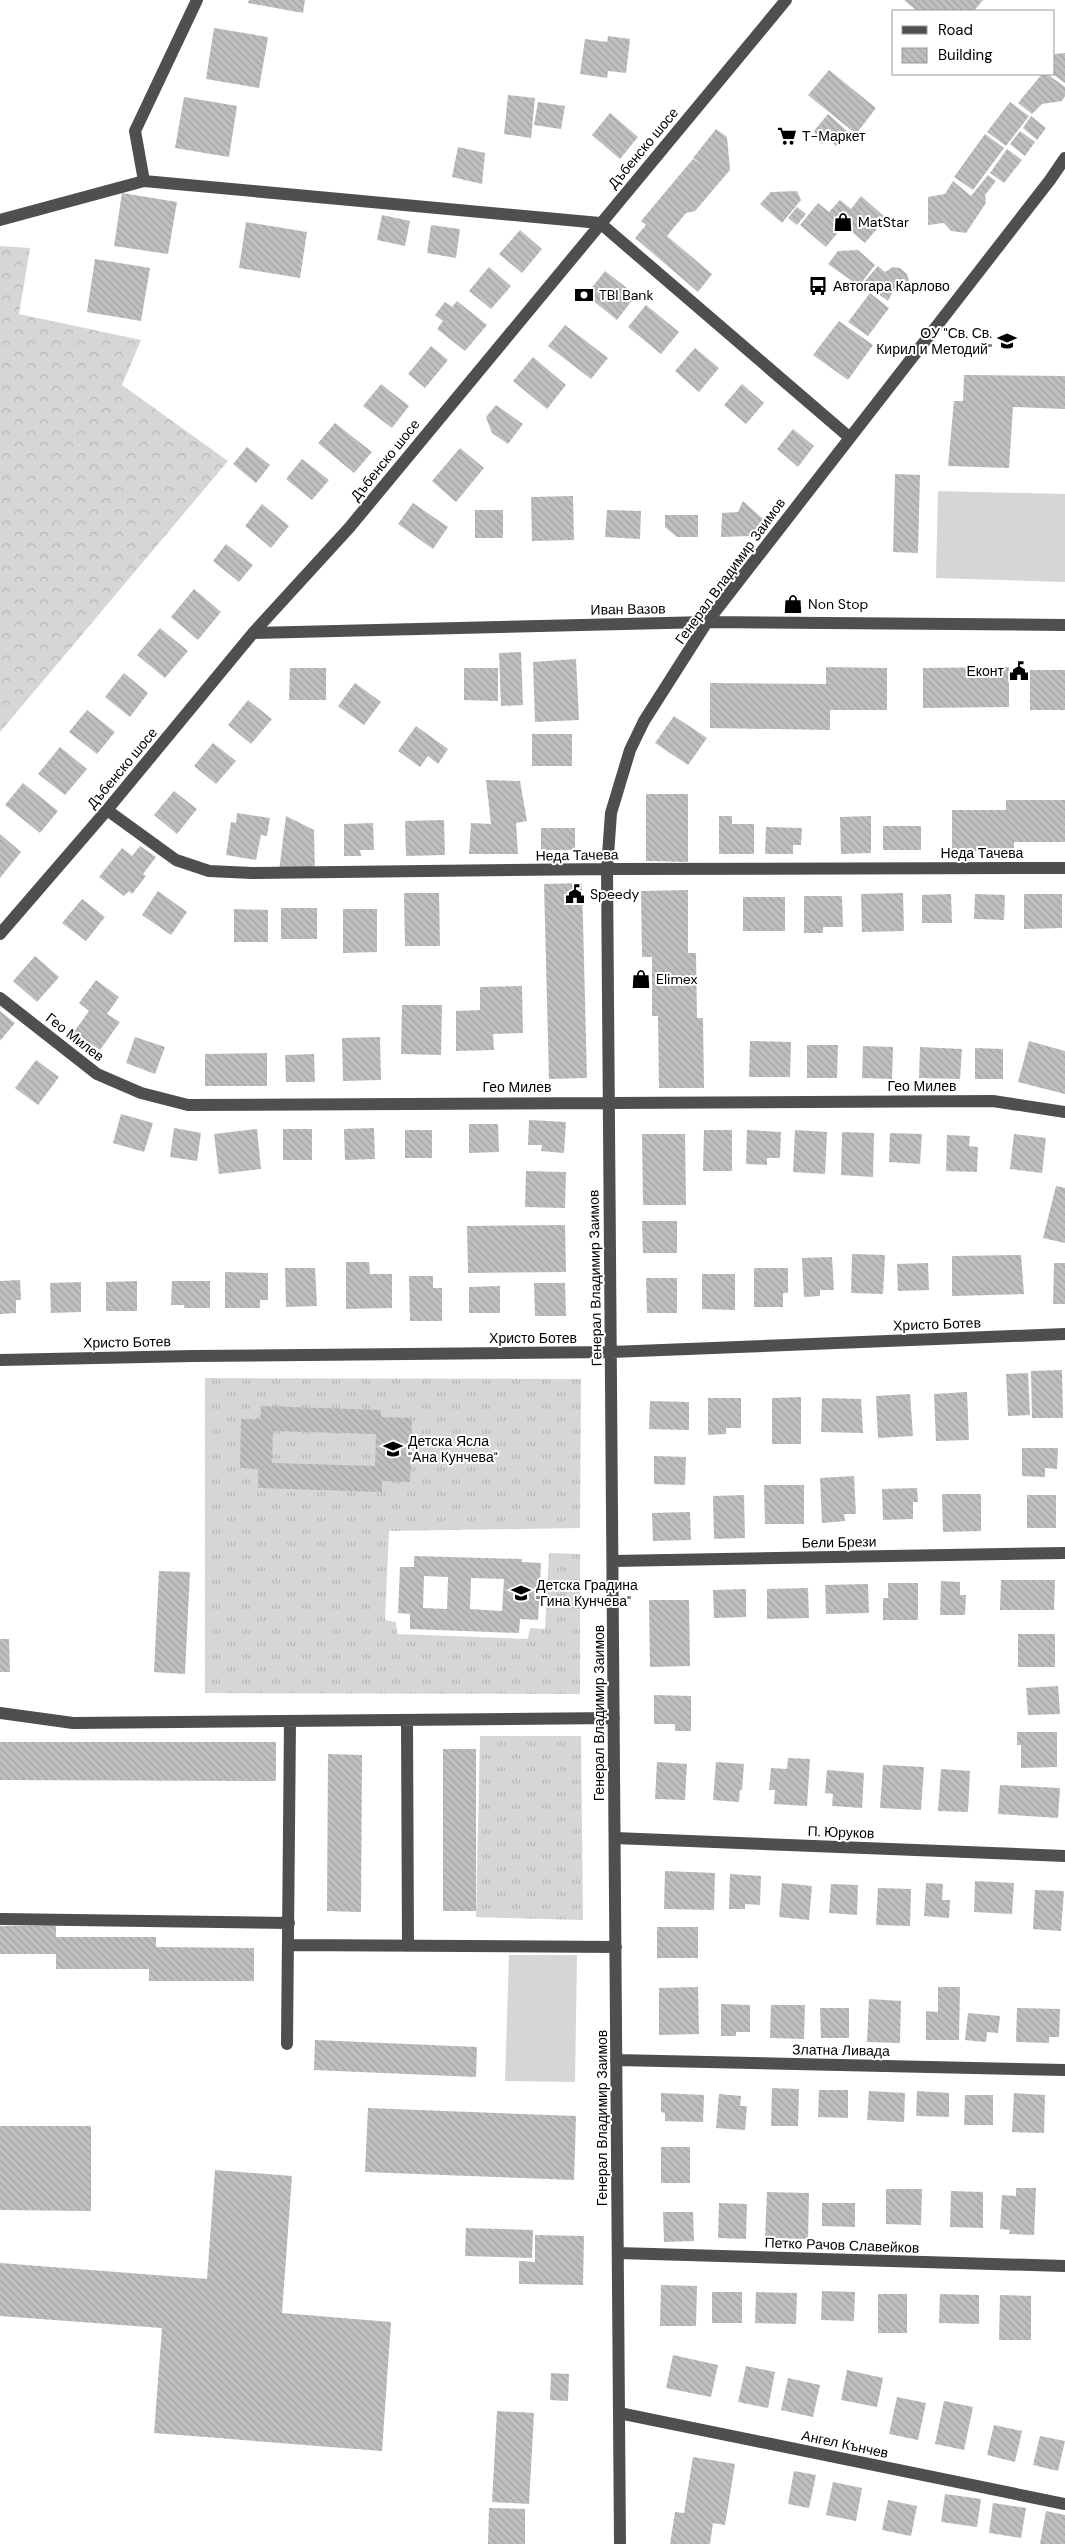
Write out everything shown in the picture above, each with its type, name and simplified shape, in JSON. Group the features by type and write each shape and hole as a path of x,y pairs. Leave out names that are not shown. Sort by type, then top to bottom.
{"street":[{"path":"144,181 136,131 197,0"},
{"name":"Дъбенско шосе","path":"0,934 107,810 252,633 349,528 786,0"},
{"name":"Генерал Владимир Заимов","path":"620,2544 607,869 611,813 630,750 644,721 707,622 1050,180 1065,158"},
{"path":"0,220 144,181 600,223 849,437"},
{"name":"Иван Вазов","path":"252,633 707,622 1065,625"},
{"name":"Неда Тачева","path":"107,810 176,860 209,871 359,873 607,869 1065,868"},
{"name":"Гео Милев","path":"0,998 97,1074 141,1093 188,1105 993,1101 1065,1112"},
{"name":"Христо Ботев","path":"0,1360 611,1352 1065,1334"},
{"name":"Бели Брези","path":"613,1561 1065,1553"},
{"path":"0,1713 73,1723 614,1718"},
{"path":"407,1720 408,1946"},
{"path":"287,2044 290,1721"},
{"name":"П. Юруков","path":"615,1838 1065,1856"},
{"path":"0,1919 288,1923"},
{"path":"288,1945 616,1948"},
{"name":"Златна Ливада","path":"616,2060 1065,2070"},
{"name":"Петко Рачов Славейков","path":"618,2253 1065,2266"},
{"name":"Ангел Кънчев","path":"619,2413 1065,2504"}],"green space":[{"path":"0,246 30,248 19,314 141,340 122,385 228,461 0,732"},
{"path":"938,491 1065,494 1065,582 936,578"},
{"path":"205,1378 581,1379 580,1528 389,1531 385,1620 396,1622 397,1634 528,1639 530,1628 545,1629 549,1553 580,1554 580,1694 205,1693"},
{"path":"480,1736 581,1736 583,1920 476,1917"},
{"path":"509,1955 577,1955 575,2082 505,2081"}],"building":[{"path":"249,0 305,0 303,13 248,3"},
{"path":"904,0 983,0 975,10 916,10"},
{"path":"214,28 268,37 259,88 206,79"},
{"path":"608,36 630,39 626,73 608,71 607,78 580,74 585,39 607,42"},
{"path":"1065,53 1065,83 1054,75 1055,54"},
{"path":"829,70 876,108 856,134 808,95"},
{"path":"1041,75 1048,75 1065,87 1065,96 1062,101 1042,104 1032,114 1018,103"},
{"path":"508,95 535,98 531,138 504,134"},
{"path":"184,97 237,106 229,157 175,148"},
{"path":"538,102 565,106 561,129 534,125"},
{"path":"1010,102 1029,116 1006,146 987,132"},
{"path":"610,113 638,137 620,159 592,135"},
{"path":"828,114 847,131 836,146 828,138 822,144 814,131"},
{"path":"1031,116 1046,128 1037,140 1023,128"},
{"path":"716,129 727,137 730,170 695,211 686,213 667,236 712,274 698,292 635,238 646,225 641,221 693,159 701,164 693,158"},
{"path":"1020,131 1035,142 1025,156 1010,144"},
{"path":"985,134 1004,148 973,190 954,177"},
{"path":"458,147 485,153 482,184 452,177"},
{"path":"1007,149 1022,160 1004,183 990,173"},
{"path":"988,175 996,181 985,195 986,203 966,233 951,231 944,223 928,225 928,197 945,194 953,181 971,196"},
{"path":"797,191 801,200 782,223 760,204 771,192"},
{"path":"122,193 177,202 168,254 114,246"},
{"name":"MatStar","path":"861,196 886,218 865,243 844,225 826,247 800,225 818,203 829,212 840,200 851,209"},
{"path":"797,207 806,214 797,225 788,218"},
{"path":"382,215 410,221 405,246 377,240"},
{"path":"246,222 307,232 300,278 239,268"},
{"path":"431,225 460,229 456,258 427,253"},
{"path":"520,230 542,249 522,273 499,254"},
{"path":"858,250 875,265 859,286 828,264 838,251"},
{"path":"95,259 150,268 141,321 87,312"},
{"path":"878,266 885,272 893,267 900,268 907,274 909,281 906,288 893,291 888,301 863,283"},
{"path":"489,267 511,286 491,309 469,291"},
{"path":"605,271 636,295 617,320 586,295"},
{"path":"870,293 889,308 868,336 848,322"},
{"path":"457,301 487,325 465,351 437,329 443,321 435,315 445,302 452,307"},
{"path":"646,305 679,332 661,354 628,327"},
{"path":"839,321 873,345 848,380 813,355"},
{"path":"565,325 608,358 591,379 548,346"},
{"path":"431,346 448,360 425,388 408,374"},
{"path":"695,348 719,368 699,392 675,371"},
{"path":"533,357 566,385 547,409 513,381"},
{"path":"964,375 1065,376 1065,409 1013,407 1009,468 948,466 954,401 963,401"},
{"path":"381,384 409,406 392,428 363,406"},
{"path":"742,384 764,403 746,424 724,405"},
{"path":"496,405 523,424 508,444 492,433 486,417"},
{"path":"335,423 372,452 354,473 318,443"},
{"path":"793,429 814,446 798,467 777,449"},
{"path":"247,447 270,465 256,483 233,464"},
{"path":"460,448 484,468 456,502 432,481"},
{"path":"302,459 329,480 312,500 286,479"},
{"path":"895,474 920,475 918,553 893,552"},
{"path":"573,496 574,540 532,541 531,497"},
{"path":"743,501 763,519 750,536 721,537 722,513 738,512"},
{"path":"413,503 448,527 433,549 398,524"},
{"path":"262,504 289,526 271,548 245,526"},
{"path":"475,510 503,510 503,538 475,538"},
{"path":"607,510 641,511 640,539 605,537"},
{"path":"665,515 698,515 698,537 677,537 665,527"},
{"path":"226,544 253,565 239,582 213,561"},
{"path":"194,589 221,612 198,640 171,617"},
{"path":"160,628 188,651 165,678 137,655"},
{"path":"521,652 523,705 501,706 499,653"},
{"path":"576,659 579,720 535,722 533,662"},
{"path":"826,667 887,668 887,710 830,710 830,730 710,728 710,683 826,684"},
{"path":"1009,667 1009,707 923,708 923,668"},
{"path":"290,668 326,668 326,700 289,700"},
{"path":"464,668 498,668 498,701 464,700"},
{"path":"1030,670 1065,670 1065,710 1030,710"},
{"path":"124,673 148,693 130,717 105,697"},
{"path":"355,683 381,702 364,725 338,706"},
{"path":"248,700 272,719 251,744 228,725"},
{"path":"87,710 115,732 97,754 69,732"},
{"path":"674,716 707,738 688,765 655,743"},
{"path":"416,726 448,749 438,764 428,756 420,767 398,751"},
{"path":"532,734 572,734 572,766 532,766"},
{"path":"213,743 236,761 216,784 194,766"},
{"path":"60,747 87,769 65,795 38,774"},
{"path":"486,780 520,781 527,821 516,823 518,854 469,854 471,823 491,824"},
{"path":"23,783 58,811 40,833 5,805"},
{"path":"174,791 197,809 177,834 154,815"},
{"path":"646,794 688,794 688,862 646,861"},
{"path":"1006,800 1065,800 1065,842 1014,842 1014,851 952,851 952,810 1006,810"},
{"path":"237,813 270,818 267,836 261,835 256,860 226,855 231,822 236,823"},
{"path":"286,816 314,830 315,872 279,871"},
{"path":"719,816 732,816 732,824 754,824 754,854 719,854"},
{"path":"871,816 871,853 841,854 840,817"},
{"path":"444,820 445,855 406,856 405,821"},
{"path":"373,823 374,850 360,850 361,856 344,856 344,824"},
{"path":"883,826 921,826 921,850 883,850"},
{"path":"766,827 802,828 801,845 793,845 793,854 765,854"},
{"path":"541,828 575,828 575,850 541,850"},
{"path":"0,834 21,852 0,878"},
{"path":"140,846 156,857 143,874 146,876 132,894 129,891 124,896 99,877 122,848 132,856"},
{"path":"582,883 587,1078 549,1079 544,884"},
{"path":"688,890 688,953 696,953 697,1018 703,1018 704,1088 659,1088 658,1016 652,1016 652,957 642,957 641,891"},
{"path":"158,891 187,912 171,935 142,915"},
{"path":"404,893 439,893 440,946 405,946"},
{"path":"903,893 904,931 862,932 861,894"},
{"path":"951,894 952,923 922,923 922,895"},
{"path":"975,894 1005,895 1004,920 974,919"},
{"path":"1024,894 1062,894 1062,928 1024,929"},
{"path":"804,896 842,896 843,927 823,927 823,933 804,933"},
{"path":"743,897 785,897 785,931 743,931"},
{"path":"82,899 105,917 86,941 62,923"},
{"path":"281,908 317,908 317,939 281,939"},
{"path":"234,909 268,910 268,942 234,942"},
{"path":"343,909 377,909 377,952 343,953"},
{"path":"35,956 59,977 37,1002 13,981"},
{"path":"96,980 119,997 107,1014 120,1022 100,1050 74,1032 89,1011 79,1003"},
{"path":"522,986 523,1033 493,1034 494,1050 456,1051 456,1011 480,1010 480,987"},
{"path":"402,1005 442,1005 441,1055 401,1054"},
{"path":"0,1011 15,1023 0,1041"},
{"path":"135,1037 165,1047 155,1074 126,1063"},
{"path":"380,1037 381,1080 343,1081 342,1038"},
{"path":"750,1041 791,1042 790,1077 749,1077"},
{"path":"1029,1041 1065,1051 1065,1094 1018,1082"},
{"path":"807,1045 838,1045 837,1078 807,1078"},
{"path":"863,1046 893,1047 892,1079 862,1078"},
{"path":"920,1047 962,1049 960,1079 919,1078"},
{"path":"975,1048 1003,1049 1003,1079 975,1079"},
{"path":"267,1053 267,1086 205,1086 205,1054"},
{"path":"314,1054 315,1082 286,1082 285,1055"},
{"path":"36,1060 59,1077 38,1105 15,1088"},
{"path":"121,1114 153,1123 144,1152 113,1143"},
{"path":"529,1120 566,1122 564,1153 541,1151 542,1145 528,1145"},
{"path":"469,1124 498,1124 499,1152 469,1153"},
{"path":"174,1128 201,1133 197,1161 170,1157"},
{"path":"374,1128 375,1159 345,1160 344,1129"},
{"path":"257,1129 261,1169 219,1174 214,1134"},
{"path":"283,1129 312,1129 312,1160 283,1160"},
{"path":"405,1130 432,1130 432,1158 405,1158"},
{"path":"704,1130 732,1130 732,1171 703,1171"},
{"path":"747,1130 781,1132 780,1158 767,1158 767,1165 746,1164"},
{"path":"795,1130 827,1132 825,1174 793,1172"},
{"path":"842,1132 874,1133 873,1177 841,1175"},
{"path":"890,1133 922,1134 920,1164 889,1162"},
{"path":"642,1134 685,1134 686,1205 643,1205"},
{"path":"1014,1134 1046,1138 1042,1173 1010,1169"},
{"path":"947,1135 970,1136 969,1146 978,1147 977,1172 946,1171"},
{"path":"526,1171 566,1172 565,1208 525,1207"},
{"path":"1056,1186 1065,1188 1065,1243 1043,1238"},
{"path":"642,1221 677,1221 677,1253 643,1253"},
{"path":"565,1225 566,1272 468,1273 467,1226"},
{"path":"852,1254 885,1255 883,1294 851,1293"},
{"path":"1021,1255 1024,1294 952,1296 952,1256"},
{"path":"832,1257 834,1290 820,1290 820,1296 804,1297 802,1258"},
{"path":"346,1262 369,1262 370,1274 392,1274 392,1308 346,1309"},
{"path":"928,1263 929,1290 898,1291 897,1264"},
{"path":"1054,1263 1065,1263 1065,1304 1053,1304"},
{"path":"285,1268 315,1268 317,1306 286,1307"},
{"path":"754,1268 788,1268 788,1293 783,1293 783,1307 754,1307"},
{"path":"225,1272 268,1273 268,1300 260,1300 260,1308 225,1308"},
{"path":"702,1274 735,1274 735,1310 702,1309"},
{"path":"409,1276 433,1276 433,1288 442,1288 442,1321 410,1321"},
{"path":"646,1278 677,1278 677,1313 647,1313"},
{"path":"20,1280 21,1300 16,1300 16,1313 0,1314 0,1281"},
{"path":"137,1281 137,1311 106,1311 106,1282"},
{"path":"172,1281 210,1281 210,1308 184,1308 184,1305 171,1305"},
{"path":"81,1282 81,1312 51,1313 50,1283"},
{"path":"534,1283 565,1283 566,1316 535,1316"},
{"path":"500,1286 500,1313 469,1313 469,1287"},
{"path":"1062,1370 1063,1418 1032,1418 1031,1371"},
{"path":"1028,1373 1030,1415 1008,1416 1006,1374"},
{"path":"967,1392 969,1440 936,1441 934,1394"},
{"path":"910,1394 913,1436 878,1438 876,1396"},
{"path":"801,1397 801,1444 772,1444 772,1398"},
{"path":"708,1398 741,1398 741,1428 726,1428 726,1434 708,1435"},
{"path":"822,1398 861,1399 863,1433 821,1432"},
{"path":"650,1401 689,1402 689,1430 649,1429"},
{"name":"Детска Ясла \"Ана Кунчева\"","path":"261,1406 381,1410 381,1417 412,1418 410,1482 382,1481 382,1492 258,1488 258,1469 240,1468 241,1419 260,1419","holes":["273,1431 376,1434 375,1466 272,1463"]},
{"path":"1022,1448 1058,1448 1057,1469 1045,1468 1045,1477 1022,1476"},
{"path":"654,1456 686,1457 685,1485 654,1484"},
{"path":"854,1476 856,1514 844,1514 845,1521 822,1523 820,1478"},
{"path":"764,1485 804,1485 804,1524 765,1524"},
{"path":"917,1488 918,1502 913,1502 913,1519 883,1520 882,1489"},
{"path":"942,1494 981,1494 981,1531 943,1532"},
{"path":"744,1495 745,1538 714,1539 713,1496"},
{"path":"1027,1495 1056,1495 1056,1528 1027,1528"},
{"path":"690,1512 691,1540 653,1541 652,1513"},
{"name":"Детска Градина \"Гина Кунчева\"","path":"414,1556 522,1559 522,1562 541,1563 538,1620 520,1619 519,1633 410,1629 410,1614 398,1613 400,1567 414,1567","holes":["424,1576 448,1577 447,1609 423,1608","471,1578 504,1579 502,1611 470,1609"]},
{"path":"159,1571 190,1572 185,1674 154,1672"},
{"path":"1001,1580 1055,1580 1054,1610 1000,1610"},
{"path":"941,1581 960,1582 960,1595 966,1595 965,1615 940,1615"},
{"path":"888,1583 918,1583 918,1620 883,1620 883,1598 888,1598"},
{"path":"868,1584 869,1613 826,1614 825,1585"},
{"path":"808,1588 809,1618 767,1619 767,1589"},
{"path":"746,1589 746,1617 714,1618 713,1590"},
{"path":"649,1600 689,1600 690,1666 650,1667"},
{"path":"1018,1634 1055,1634 1055,1667 1018,1667"},
{"path":"0,1639 9,1639 10,1672 0,1672"},
{"path":"1058,1686 1060,1714 1028,1715 1026,1688"},
{"path":"654,1695 691,1696 691,1731 675,1731 675,1724 654,1724"},
{"path":"1017,1732 1057,1732 1057,1767 1021,1768 1021,1745 1017,1745"},
{"path":"0,1742 276,1742 276,1781 0,1780"},
{"path":"443,1749 476,1749 476,1911 443,1911"},
{"path":"328,1754 362,1755 361,1912 327,1911"},
{"path":"788,1758 810,1759 807,1806 774,1804 775,1790 769,1790 771,1768 787,1769"},
{"path":"657,1762 687,1764 685,1800 655,1799"},
{"path":"716,1762 744,1764 739,1802 713,1800"},
{"path":"883,1765 924,1767 921,1810 880,1808"},
{"path":"941,1769 970,1771 968,1812 938,1811"},
{"path":"827,1770 864,1773 862,1808 832,1806 833,1794 825,1793"},
{"path":"1000,1785 1060,1788 1058,1818 998,1814"},
{"path":"665,1871 715,1873 714,1910 664,1909"},
{"path":"730,1874 761,1876 760,1905 745,1904 745,1909 729,1909"},
{"path":"975,1881 1014,1883 1012,1914 974,1912"},
{"path":"782,1883 812,1886 809,1920 779,1917"},
{"path":"926,1883 943,1884 942,1900 950,1900 949,1918 924,1916"},
{"path":"831,1884 858,1885 857,1915 829,1913"},
{"path":"878,1888 911,1889 910,1926 876,1925"},
{"path":"1035,1890 1064,1891 1061,1931 1033,1929"},
{"path":"0,1926 56,1926 56,1937 156,1937 156,1947 254,1948 254,1981 149,1981 149,1969 56,1969 56,1954 0,1954"},
{"path":"657,1927 698,1927 698,1958 657,1958"},
{"path":"698,1987 699,2034 659,2035 659,1988"},
{"path":"938,1987 960,1987 959,2040 926,2040 926,2011 938,2012"},
{"path":"869,1999 901,2001 900,2043 867,2042"},
{"path":"721,2004 750,2005 750,2032 736,2032 736,2036 721,2036"},
{"path":"771,2005 805,2005 804,2039 770,2038"},
{"path":"820,2008 849,2008 849,2038 821,2038"},
{"path":"1017,2008 1060,2009 1059,2037 1049,2037 1049,2043 1016,2042"},
{"path":"968,2013 1000,2016 998,2033 987,2032 986,2042 965,2040"},
{"path":"315,2040 477,2047 476,2077 314,2070"},
{"path":"772,2088 799,2089 798,2126 771,2126"},
{"path":"819,2090 848,2090 848,2118 818,2117"},
{"path":"869,2091 905,2093 904,2122 867,2120"},
{"path":"917,2091 949,2093 949,2117 916,2116"},
{"path":"661,2093 704,2095 703,2122 665,2121 665,2113 661,2112"},
{"path":"1014,2093 1045,2095 1044,2133 1012,2132"},
{"path":"719,2094 741,2096 740,2106 747,2106 745,2130 716,2128"},
{"path":"965,2095 993,2095 993,2125 964,2125"},
{"path":"368,2108 576,2116 574,2180 365,2172"},
{"path":"0,2126 91,2126 91,2211 0,2210"},
{"path":"661,2147 690,2147 690,2183 661,2183"},
{"path":"215,2170 292,2176 282,2313 391,2322 382,2451 154,2433 162,2328 0,2316 0,2263 207,2279"},
{"path":"1016,2188 1036,2188 1034,2235 1009,2234 1010,2230 1000,2229 1002,2195 1016,2196"},
{"path":"886,2189 922,2189 921,2225 886,2224"},
{"path":"951,2191 983,2192 983,2228 950,2227"},
{"path":"767,2192 809,2193 808,2239 765,2238"},
{"path":"719,2203 747,2204 746,2239 718,2238"},
{"path":"822,2203 855,2203 855,2227 822,2226"},
{"path":"663,2212 693,2212 694,2241 664,2242"},
{"path":"466,2228 533,2230 532,2258 465,2256"},
{"path":"535,2235 584,2236 583,2285 519,2284 519,2261 535,2262"},
{"path":"661,2285 697,2286 696,2326 660,2326"},
{"path":"822,2291 855,2292 854,2321 821,2320"},
{"path":"712,2292 742,2292 742,2323 712,2323"},
{"path":"756,2292 797,2293 796,2324 755,2323"},
{"path":"878,2294 907,2294 907,2333 878,2333"},
{"path":"940,2294 979,2295 979,2324 939,2323"},
{"path":"1000,2295 1031,2296 1031,2340 999,2340"},
{"path":"673,2355 718,2365 711,2397 666,2388"},
{"path":"746,2366 775,2372 768,2408 738,2402"},
{"path":"847,2370 883,2378 877,2407 841,2400"},
{"path":"551,2373 569,2374 568,2401 550,2400"},
{"path":"788,2378 820,2385 813,2417 781,2410"},
{"path":"897,2397 926,2403 918,2440 889,2434"},
{"path":"944,2401 973,2407 964,2450 935,2444"},
{"path":"497,2411 534,2413 529,2504 492,2502"},
{"path":"994,2425 1022,2431 1015,2462 987,2455"},
{"path":"1040,2436 1065,2441 1058,2471 1033,2465"},
{"path":"693,2457 735,2464 725,2525 713,2523 710,2544 670,2544 675,2512 684,2513"},
{"path":"794,2471 816,2475 809,2508 788,2504"},
{"path":"833,2482 862,2488 856,2521 826,2515"},
{"path":"945,2494 981,2499 977,2527 941,2522"},
{"path":"888,2500 917,2506 911,2536 882,2530"},
{"path":"993,2503 1026,2508 1021,2538 989,2533"},
{"path":"489,2508 525,2509 525,2544 488,2544"},
{"path":"1046,2511 1065,2515 1065,2544 1040,2544"}],"place":[{"name":"Т-Маркет","path":"787,136"},
{"name":"MatStar","path":"843,222"},
{"name":"Автогара Карлово","path":"818,286"},
{"name":"TBI Bank","path":"584,295"},
{"name":"ОУ \"Св. Св. Кирил и Методий\"","path":"1007,341"},
{"name":"Non Stop","path":"793,604"},
{"name":"Еконт","path":"1019,671"},
{"name":"Speedy","path":"575,894"},
{"name":"Elimex","path":"641,979"},
{"name":"Детска Ясла \"Ана Кунчева\"","path":"393,1449"},
{"name":"Детска Градина \"Гина Кунчева\"","path":"521,1593"}]}
